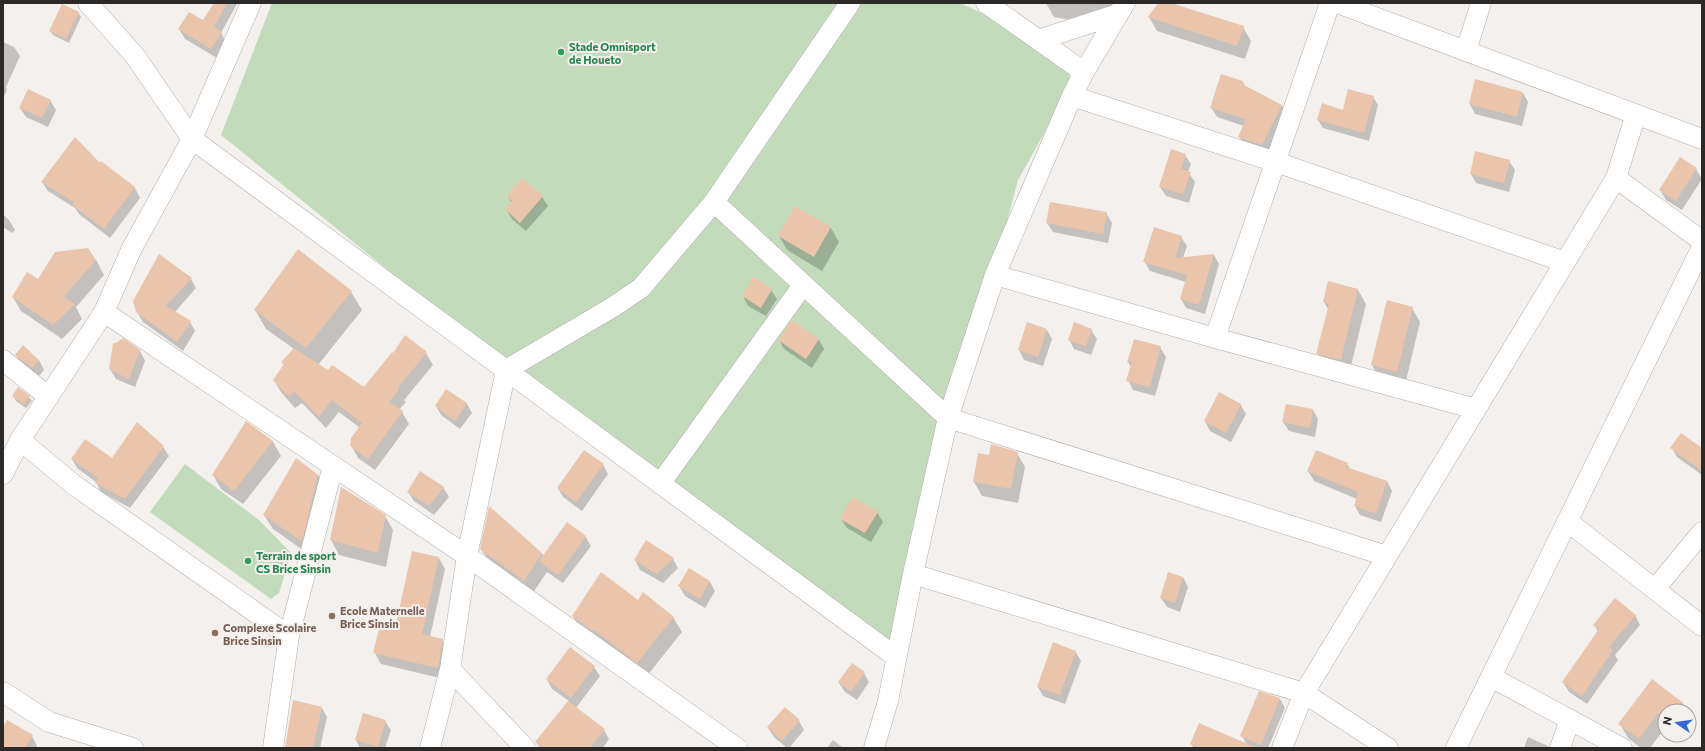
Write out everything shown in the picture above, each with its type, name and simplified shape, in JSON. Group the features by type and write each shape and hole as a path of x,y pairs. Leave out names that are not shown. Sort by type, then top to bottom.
{"street":[{"path":"88,3 135,56 192,139 896,657"},
{"path":"3,474 20,440 104,312 132,248 192,139 251,3"},
{"path":"430,748 450,668 467,556 506,370 613,307 640,288 714,202 850,3"},
{"path":"986,3 1084,72"},
{"path":"1216,338 1330,3"},
{"path":"1337,3 1702,139"},
{"path":"1466,51 1481,3"},
{"path":"1038,40 1121,8"},
{"path":"874,748 888,701 913,574 948,418 995,275 1072,96 1121,8"},
{"path":"1072,96 1276,162 1565,262"},
{"path":"1282,748 1304,693 1616,178 1636,114"},
{"path":"1616,178 1702,241"},
{"path":"714,202 948,418 1387,556"},
{"path":"1456,748 1702,247"},
{"path":"995,275 1216,338 1476,409"},
{"path":"660,484 803,285"},
{"path":"104,312 467,556 737,748"},
{"path":"3,360 49,397"},
{"path":"20,440 74,485 290,636"},
{"path":"273,748 290,636 333,466"},
{"path":"1567,521 1702,626"},
{"path":"1655,589 1702,532"},
{"path":"913,574 1304,693 1388,748"},
{"path":"450,668 525,748"},
{"path":"1491,677 1622,748"},
{"path":"3,692 49,722 133,748"},
{"path":"1560,748 1570,720"}],"green space":[{"path":"272,3 960,3 1019,30 1069,67 1070,87 1018,180 895,646 504,364 221,135"},
{"path":"185,464 259,520 291,553 279,593 271,599 150,512"}],"building":[{"path":"214,3 227,3 214,27 222,32 211,49 178,29 189,12 203,20"},
{"path":"1158,3 1171,3 1244,26 1237,46 1148,17"},
{"path":"62,4 79,12 66,39 49,31"},
{"path":"1221,74 1243,81 1242,84 1282,105 1262,145 1238,137 1246,119 1210,108"},
{"path":"1475,79 1523,92 1517,117 1469,104"},
{"path":"28,89 51,100 42,118 19,108"},
{"path":"1348,89 1374,96 1364,133 1317,120 1322,103 1343,110"},
{"path":"75,137 100,163 101,161 135,187 104,229 72,205 74,202 41,182"},
{"path":"1171,149 1186,154 1181,169 1191,172 1183,194 1159,187"},
{"path":"1475,151 1510,160 1504,183 1470,174"},
{"path":"1680,157 1697,168 1676,201 1659,190"},
{"path":"522,178 543,196 520,223 505,209 512,201 506,196"},
{"path":"1050,202 1107,212 1103,234 1046,223"},
{"path":"795,206 831,227 814,257 778,236"},
{"path":"1154,227 1182,236 1175,258 1214,254 1199,305 1180,299 1187,275 1143,262"},
{"path":"88,248 96,260 64,297 75,304 53,325 12,297 27,272 38,279 55,252"},
{"path":"298,249 352,291 306,348 254,310"},
{"path":"159,254 192,278 166,306 191,321 177,342 136,312 133,301"},
{"path":"753,277 772,289 761,308 742,296"},
{"path":"1328,281 1358,289 1341,360 1316,354 1329,304 1323,302"},
{"path":"1387,300 1413,307 1397,372 1371,365"},
{"path":"792,320 819,339 806,359 778,340"},
{"path":"1027,322 1047,329 1038,357 1018,350"},
{"path":"1074,322 1092,329 1086,346 1068,340"},
{"path":"405,335 427,352 398,388 399,390 389,402 403,411 368,459 350,446 351,438 362,423 332,400 319,417 295,392 288,396 273,380 284,364 281,362 294,348 328,370 332,365 364,387 392,352 393,353"},
{"path":"123,338 140,350 129,379 109,369 113,343 116,343"},
{"path":"1134,339 1161,346 1150,387 1126,381 1132,361 1127,363"},
{"path":"23,345 39,360 32,368 15,355"},
{"path":"18,387 30,396 24,404 12,396"},
{"path":"446,389 467,403 455,421 435,406"},
{"path":"1219,392 1241,404 1226,433 1204,421"},
{"path":"1286,404 1313,409 1310,428 1282,422"},
{"path":"246,421 273,441 234,491 212,475"},
{"path":"137,422 164,446 125,499 95,483 98,478 71,459 85,439 112,458"},
{"path":"1681,433 1702,448 1702,471 1670,448"},
{"path":"991,444 1018,452 1011,489 973,482 978,453 989,455"},
{"path":"584,450 604,464 576,502 557,488"},
{"path":"1316,450 1348,463 1346,467 1387,481 1376,514 1354,506 1358,492 1307,471"},
{"path":"296,458 318,475 302,541 263,515"},
{"path":"420,471 444,487 429,506 407,492"},
{"path":"341,487 386,515 378,553 330,540"},
{"path":"852,497 878,512 865,533 840,519"},
{"path":"489,506 542,553 524,581 480,549"},
{"path":"567,522 586,536 558,575 539,561"},
{"path":"646,540 674,558 657,574 634,560"},
{"path":"412,551 439,557 422,634 443,639 438,668 373,653 380,625 395,628"},
{"path":"689,568 710,581 700,599 678,586"},
{"path":"601,572 638,600 643,592 674,617 637,663 594,630 593,631 572,616"},
{"path":"1168,572 1183,577 1175,603 1160,598"},
{"path":"1615,598 1636,615 1609,647 1613,650 1582,696 1562,682 1599,629 1593,625"},
{"path":"1053,642 1076,651 1060,695 1037,687"},
{"path":"570,647 595,666 571,698 546,679"},
{"path":"852,663 865,672 851,692 838,682"},
{"path":"1652,679 1682,702 1657,703 1657,714 1639,739 1618,724"},
{"path":"1259,691 1280,698 1261,745 1240,736"},
{"path":"293,700 322,707 313,748 285,748"},
{"path":"568,701 605,729 590,748 543,748 535,742"},
{"path":"785,707 800,720 782,741 767,727"},
{"path":"363,713 386,720 378,747 355,740"},
{"path":"7,720 33,735 25,748 3,748 3,727"},
{"path":"1199,723 1257,748 1200,748 1190,744"}],"place":[{"name":"Stade Omnisport de Houeto","path":"561,52"},
{"name":"Terrain de sport CS Brice Sinsin","path":"248,561"},
{"name":"Ecole Maternelle Brice Sinsin","path":"332,616"},
{"name":"Complexe Scolaire Brice Sinsin","path":"215,633"}]}
